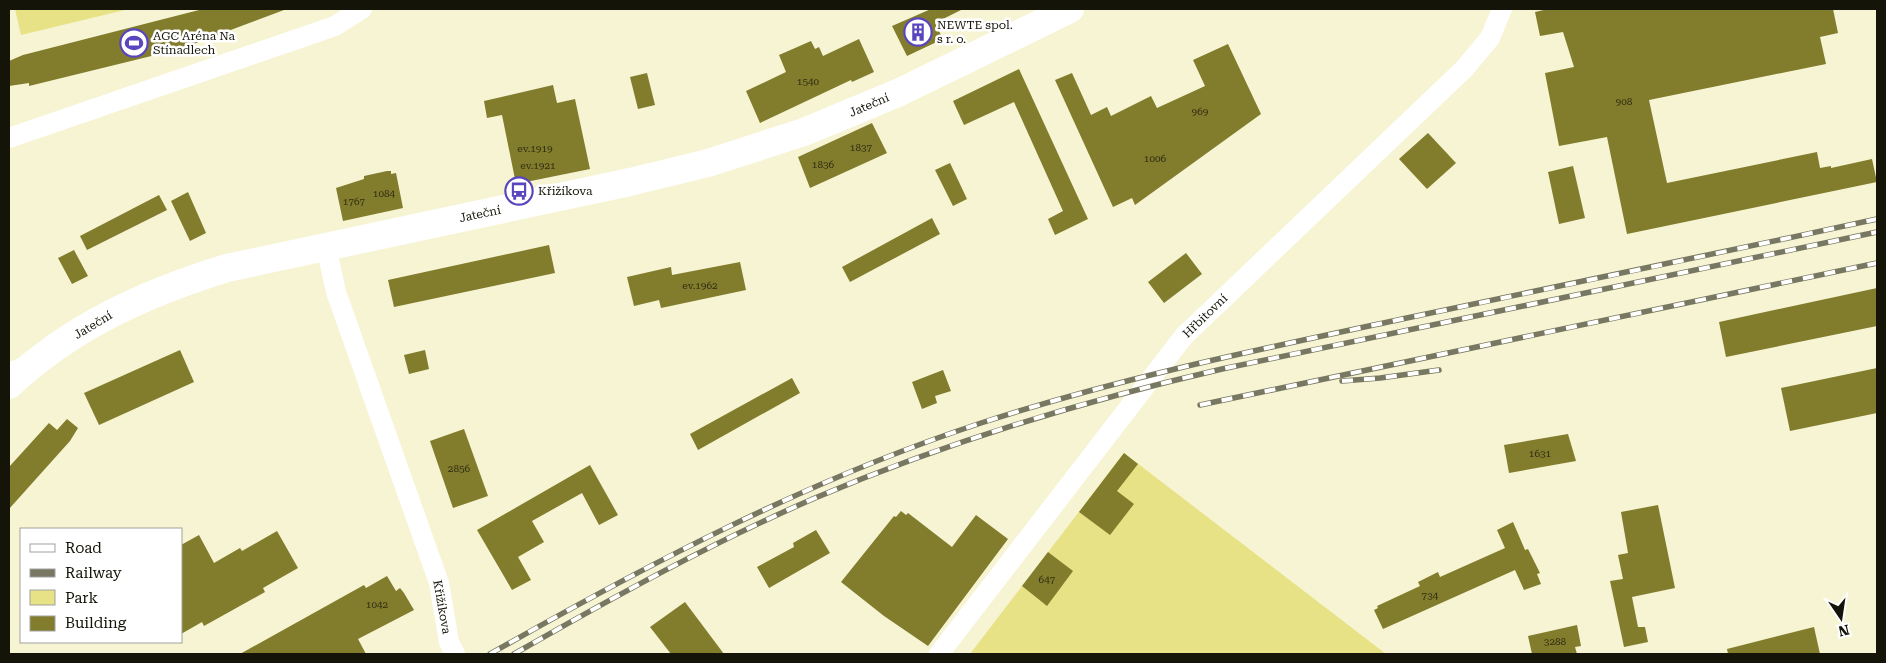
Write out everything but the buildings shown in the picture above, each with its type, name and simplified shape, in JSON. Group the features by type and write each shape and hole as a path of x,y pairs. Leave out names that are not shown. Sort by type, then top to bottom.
{"main road":[{"name":"Jateční","path":"13,378 90,325 134,301 227,268 630,182 708,163 804,132 900,92 1070,9"}],"street":[{"path":"9,138 335,26 362,9"},
{"name":"Hřbitovní","path":"939,654 1184,336 1464,69 1490,38 1502,9"},
{"name":"Křižíkova","path":"326,246 336,292 439,583 448,642 455,654"}],"green space":[{"path":"15,9 129,9 21,35"},
{"path":"1124,453 1386,654 970,654"}],"railway":[{"path":"490,654 669,556 791,497 854,470 981,423 1085,392 1243,353 1877,219"},
{"path":"514,654 662,572 776,515 915,459 1016,424 1170,381 1222,369 1877,232"},
{"path":"1200,405 1877,263"},
{"path":"1342,381 1439,370"}],"place":[{"name":"NEWTE spol. s r. o.","path":"918,32"},
{"name":"AGC Aréna Na Stínadlech","path":"134,43"},
{"name":"Křižíkova","path":"519,191"}]}
